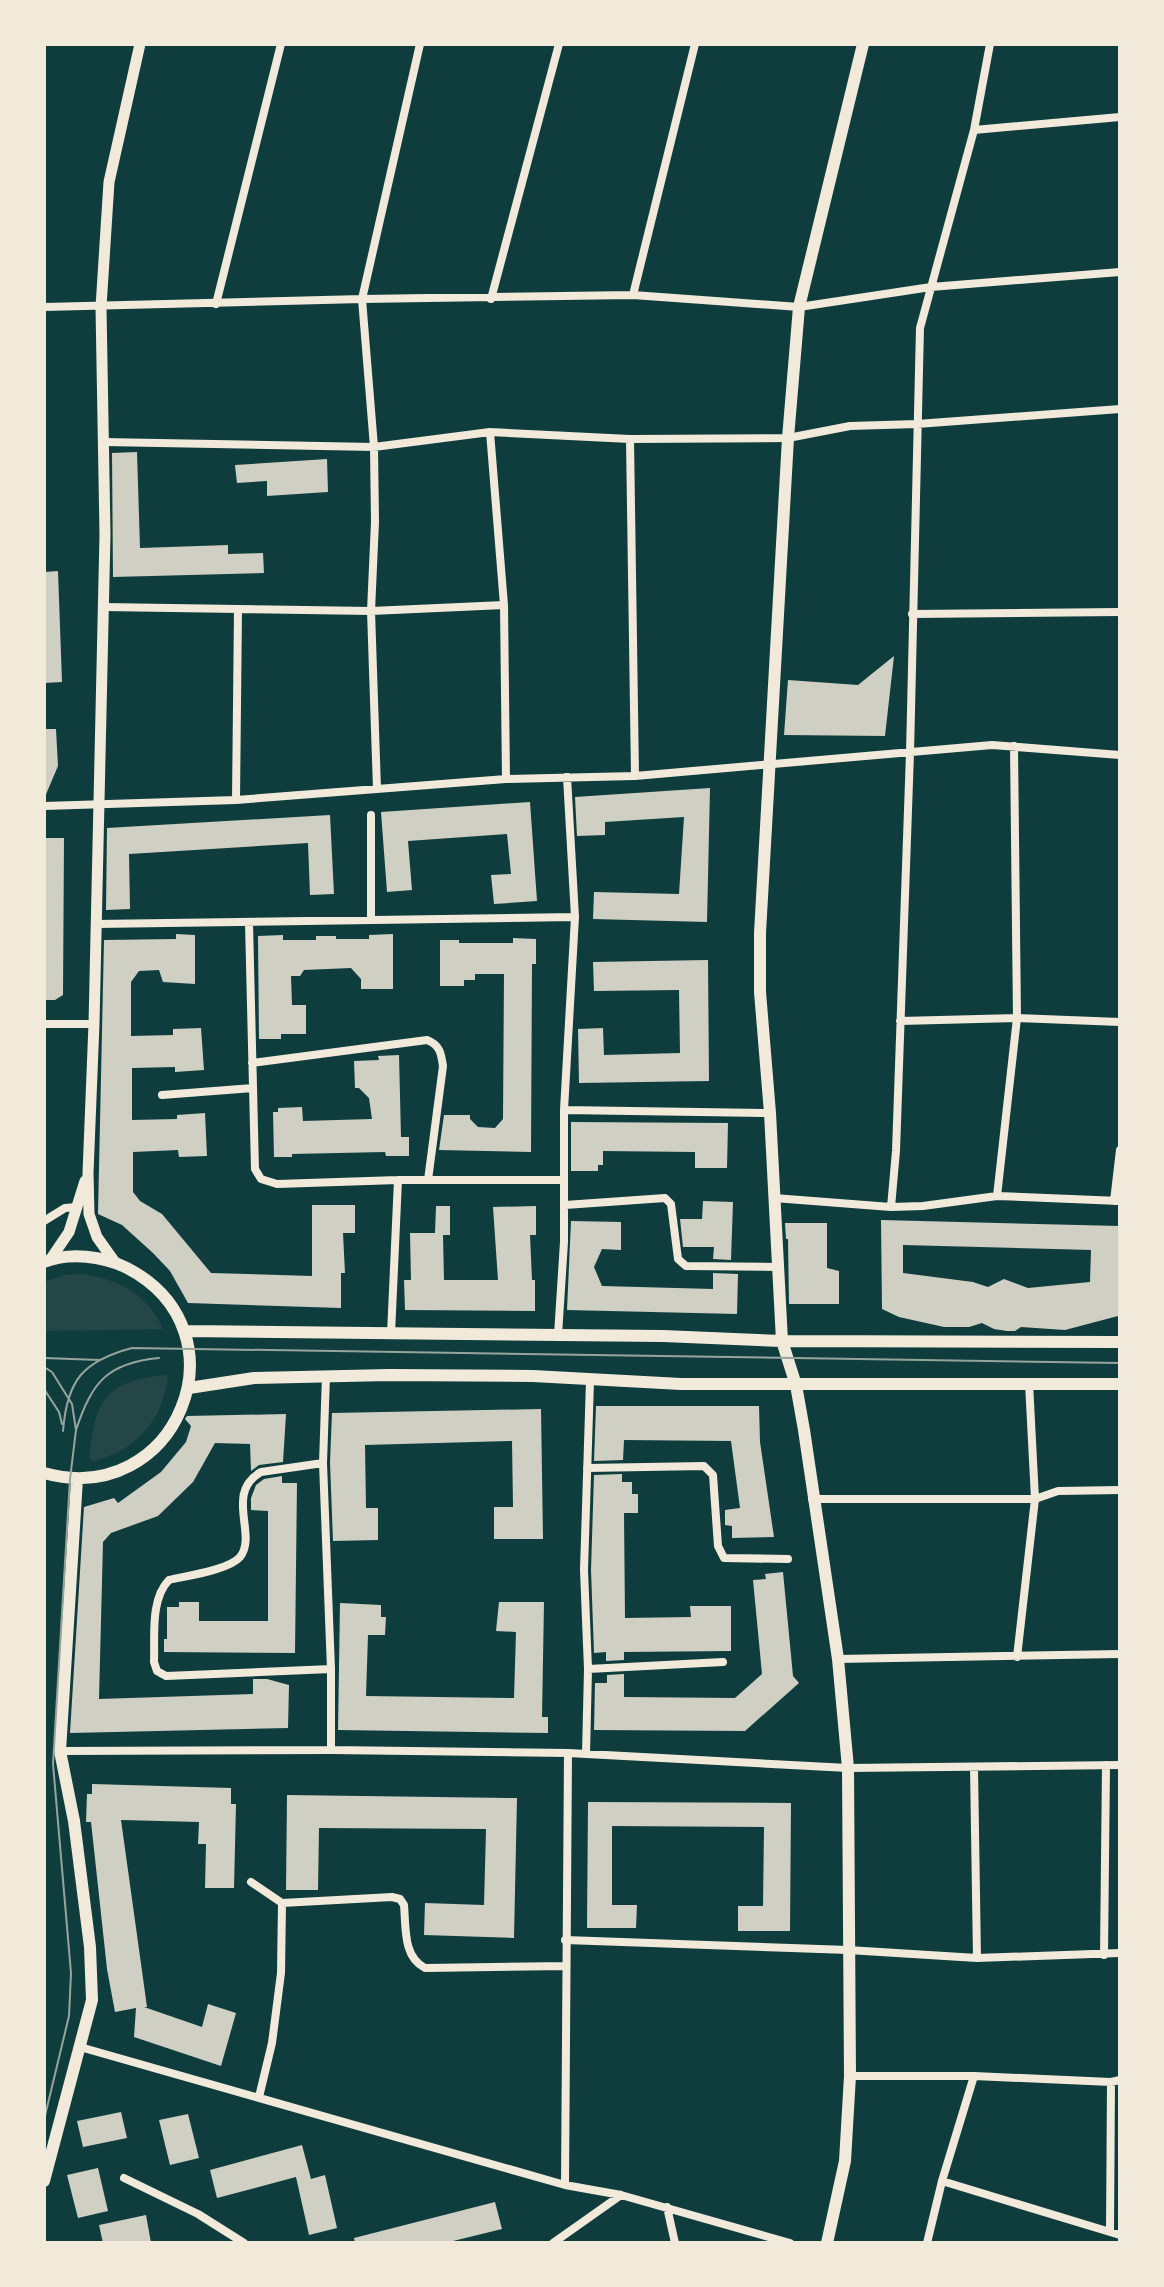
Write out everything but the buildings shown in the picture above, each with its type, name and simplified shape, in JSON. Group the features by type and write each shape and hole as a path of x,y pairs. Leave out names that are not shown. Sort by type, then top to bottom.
{"main road":[{"path":"827,2243 845,2161 850,2076 848,1768 838,1659 796,1385 782,1341 760,977 788,438 799,307 863,44"},
{"path":"44,1473 77,1479 108,1475 137,1463 161,1443 179,1417 189,1388 190,1355 185,1331 169,1301 144,1277 114,1261 82,1256 47,1261"},
{"path":"185,1331 663,1336 782,1341 1120,1342"},
{"path":"189,1388 236,1380 326,1376 533,1376 590,1381 796,1385 1120,1384"},
{"path":"44,2181 92,2000 90,1947 74,1821 60,1751 77,1479"}],"street":[{"path":"114,1261 97,1237 89,1214 88,1173 103,607 101,307 109,182 140,44"},
{"path":"216,304 281,44"},
{"path":"377,789 371,611 374,447 362,299 420,44"},
{"path":"491,299 559,44"},
{"path":"633,295 695,44"},
{"path":"891,1207 896,1151 910,753 920,328 974,130 990,44"},
{"path":"974,130 1120,117"},
{"path":"44,307 633,295 799,307 931,287 1120,272"},
{"path":"103,442 374,447 490,432 630,439 788,438 850,426 1120,409"},
{"path":"490,432 504,605 506,779"},
{"path":"630,439 635,776"},
{"path":"103,607 371,611 504,605"},
{"path":"236,800 238,609"},
{"path":"912,614 1120,612"},
{"path":"44,806 236,800 506,779 635,776 992,745 1120,755"},
{"path":"997,1196 1017,1018 1014,746"},
{"path":"558,1335 565,1205 564,1110 575,917 567,777"},
{"path":"371,815 371,920"},
{"path":"96,924 575,917"},
{"path":"249,923 255,1169 261,1179 277,1184 563,1180"},
{"path":"900,1021 1017,1018 1120,1022"},
{"path":"44,1024 94,1024"},
{"path":"252,1063 427,1040 435,1043 443,1066 428,1180"},
{"path":"162,1095 253,1088"},
{"path":"564,1110 770,1113"},
{"path":"774,1198 891,1207 997,1196 1117,1201 1120,1150"},
{"path":"47,1261 69,1232 88,1173"},
{"path":"391,1334 398,1180"},
{"path":"565,1205 669,1199 681,1263 686,1266 778,1267"},
{"path":"44,1221 65,1208 77,1207"},
{"path":"326,1376 323,1463 331,1750"},
{"path":"586,1754 588,1669 584,1570 590,1381"},
{"path":"1017,1657 1035,1499 1029,1383"},
{"path":"323,1463 261,1472 246,1485 243,1499 245,1547 240,1558 225,1566 169,1580 163,1587 158,1600 154,1662 157,1671 166,1676 331,1669"},
{"path":"587,1468 704,1466 713,1475 721,1555 724,1558 788,1559"},
{"path":"812,1499 1035,1499 1058,1491 1120,1490"},
{"path":"838,1659 1120,1654"},
{"path":"588,1669 723,1662"},
{"path":"60,1751 568,1753 848,1768 1120,1765"},
{"path":"565,2185 568,1753"},
{"path":"1104,1955 1106,1765"},
{"path":"974,1767 977,1958"},
{"path":"251,1882 282,1903 400,1899 404,1905 410,1955 415,1963 425,1968 565,1966"},
{"path":"259,2097 272,2043 281,1973 282,1903"},
{"path":"565,1940 977,1958 1120,1953"},
{"path":"80,2047 565,2185 621,2195 790,2243"},
{"path":"850,2076 1115,2081 1110,2231"},
{"path":"927,2243 974,2076"},
{"path":"124,2178 198,2214 244,2243"},
{"path":"942,2181 1120,2235"},
{"path":"553,2243 621,2195"},
{"path":"667,2207 675,2243"}],"shaded area":[{"path":"83,1274 109,1280 131,1291 149,1306 163,1329 44,1331 44,1282 65,1275"},
{"path":"168,1375 160,1406 145,1431 135,1441 109,1456 94,1461 89,1458 96,1420 108,1396 130,1382"}],"tram line":[{"path":"63,1431 69,1398 81,1375 101,1359 132,1348 1120,1363"},
{"path":"44,1358 100,1360"},
{"path":"76,1430 88,1399 104,1378 126,1365 159,1358"},
{"path":"44,1367 52,1372 72,1404 76,1430 70,1479 53,1764 71,1973 69,2016 44,2120"},
{"path":"44,1389 59,1412 62,1424"}]}
